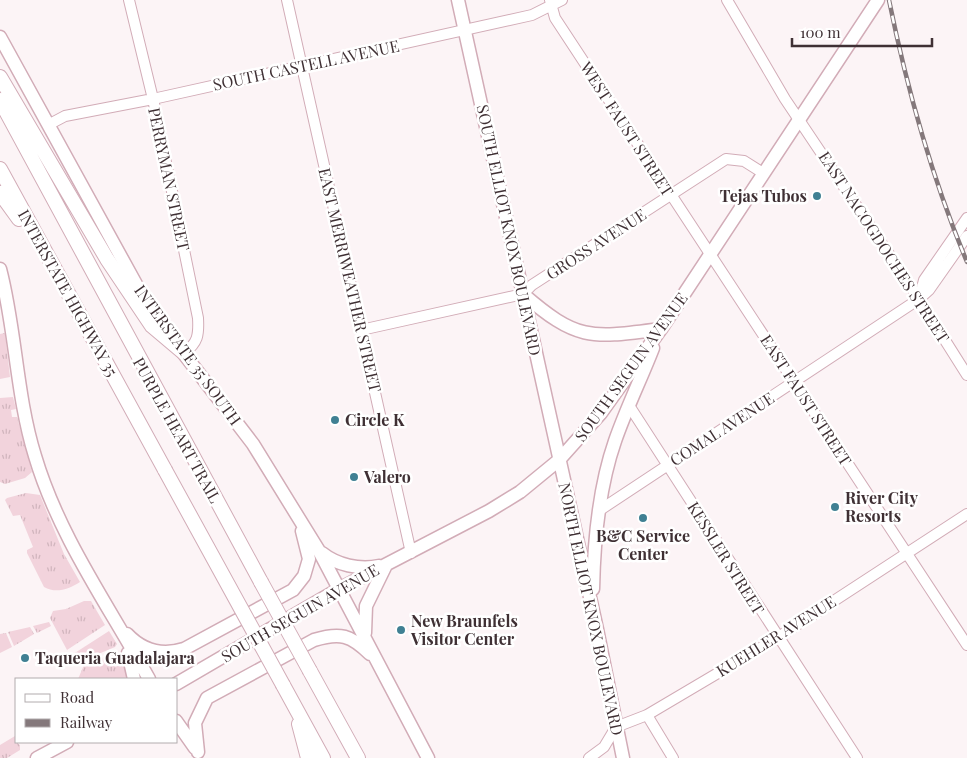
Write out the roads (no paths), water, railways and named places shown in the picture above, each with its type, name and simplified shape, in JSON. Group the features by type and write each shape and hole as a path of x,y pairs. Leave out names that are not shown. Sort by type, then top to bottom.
{"highway":[{"path":"0,76 107,259 152,326 184,354"},
{"name":"PURPLE HEART TRAIL","path":"0,100 358,758"},
{"name":"INTERSTATE HIGHWAY 35","path":"0,169 121,390"},
{"path":"0,194 47,254"},
{"name":"PURPLE HEART TRAIL","path":"121,390 323,758"},
{"path":"296,708 308,758"}],"main road":[{"name":"SOUTH ELLIOT KNOX BOULEVARD","path":"458,0 559,460"},
{"name":"SOUTH SEGUIN AVENUE","path":"178,683 339,589 411,553 506,501 559,460 601,413 661,328 878,0"},
{"name":"INTERSTATE 35 SOUTH","path":"0,37 137,286 184,354 253,444 319,551 428,758"},
{"path":"0,269 9,309 22,401 42,481 61,525 148,678"},
{"path":"523,294 554,319 574,330 587,334 605,336 661,328 615,440 604,481 593,562 592,608"},
{"name":"NORTH ELLIOT KNOX BOULEVARD","path":"559,460 623,758"},
{"path":"116,623 131,638 143,646 154,652 171,653 184,649 281,598 300,582 308,568 307,545 297,514"},
{"path":"319,551 330,559 346,565 364,568 386,565"},
{"path":"364,636 366,606 386,565"},
{"path":"116,623 132,665 134,678"},
{"path":"200,755 195,723 207,698 314,640 331,636 349,637 379,663"},
{"path":"178,724 200,755"},
{"path":"178,731 200,755"},
{"path":"37,758 65,743"}],"street":[{"name":"PERRYMAN STREET","path":"130,0 153,99 198,318 199,336 196,342 184,354"},
{"name":"EAST MERRIWEATHER STREET","path":"287,0 411,553"},
{"name":"SOUTH CASTELL AVENUE","path":"48,125 65,116 153,99 532,15 551,3 562,0"},
{"name":"EAST NACOGDOCHES STREET","path":"727,0 784,99 919,299 967,375"},
{"name":"WEST FAUST STREET","path":"551,3 555,18 670,196 711,254"},
{"name":"GROSS AVENUE","path":"361,330 523,294 532,284 726,159 744,161 762,173"},
{"path":"919,299 924,280 967,218"},
{"name":"COMAL AVENUE","path":"600,510 919,299 929,290 967,236"},
{"name":"EAST FAUST STREET","path":"711,254 967,645"},
{"name":"KESSLER STREET","path":"630,407 777,638 857,758"},
{"name":"KUEHLER AVENUE","path":"616,727 646,715 777,638 967,514"},
{"path":"646,715 673,758"},
{"path":"589,758 604,746 616,727"}],"railway":[{"path":"889,0 912,100 932,166 967,262"}],"place":[{"name":"Tejas Tubos","path":"817,196"},
{"name":"Circle K","path":"335,420"},
{"name":"Valero","path":"354,477"},
{"name":"River City Resorts","path":"835,507"},
{"name":"B&C Service Center","path":"643,518"},
{"name":"New Braunfels Visitor Center","path":"401,630"},
{"name":"Taqueria Guadalajara","path":"25,658"}]}
